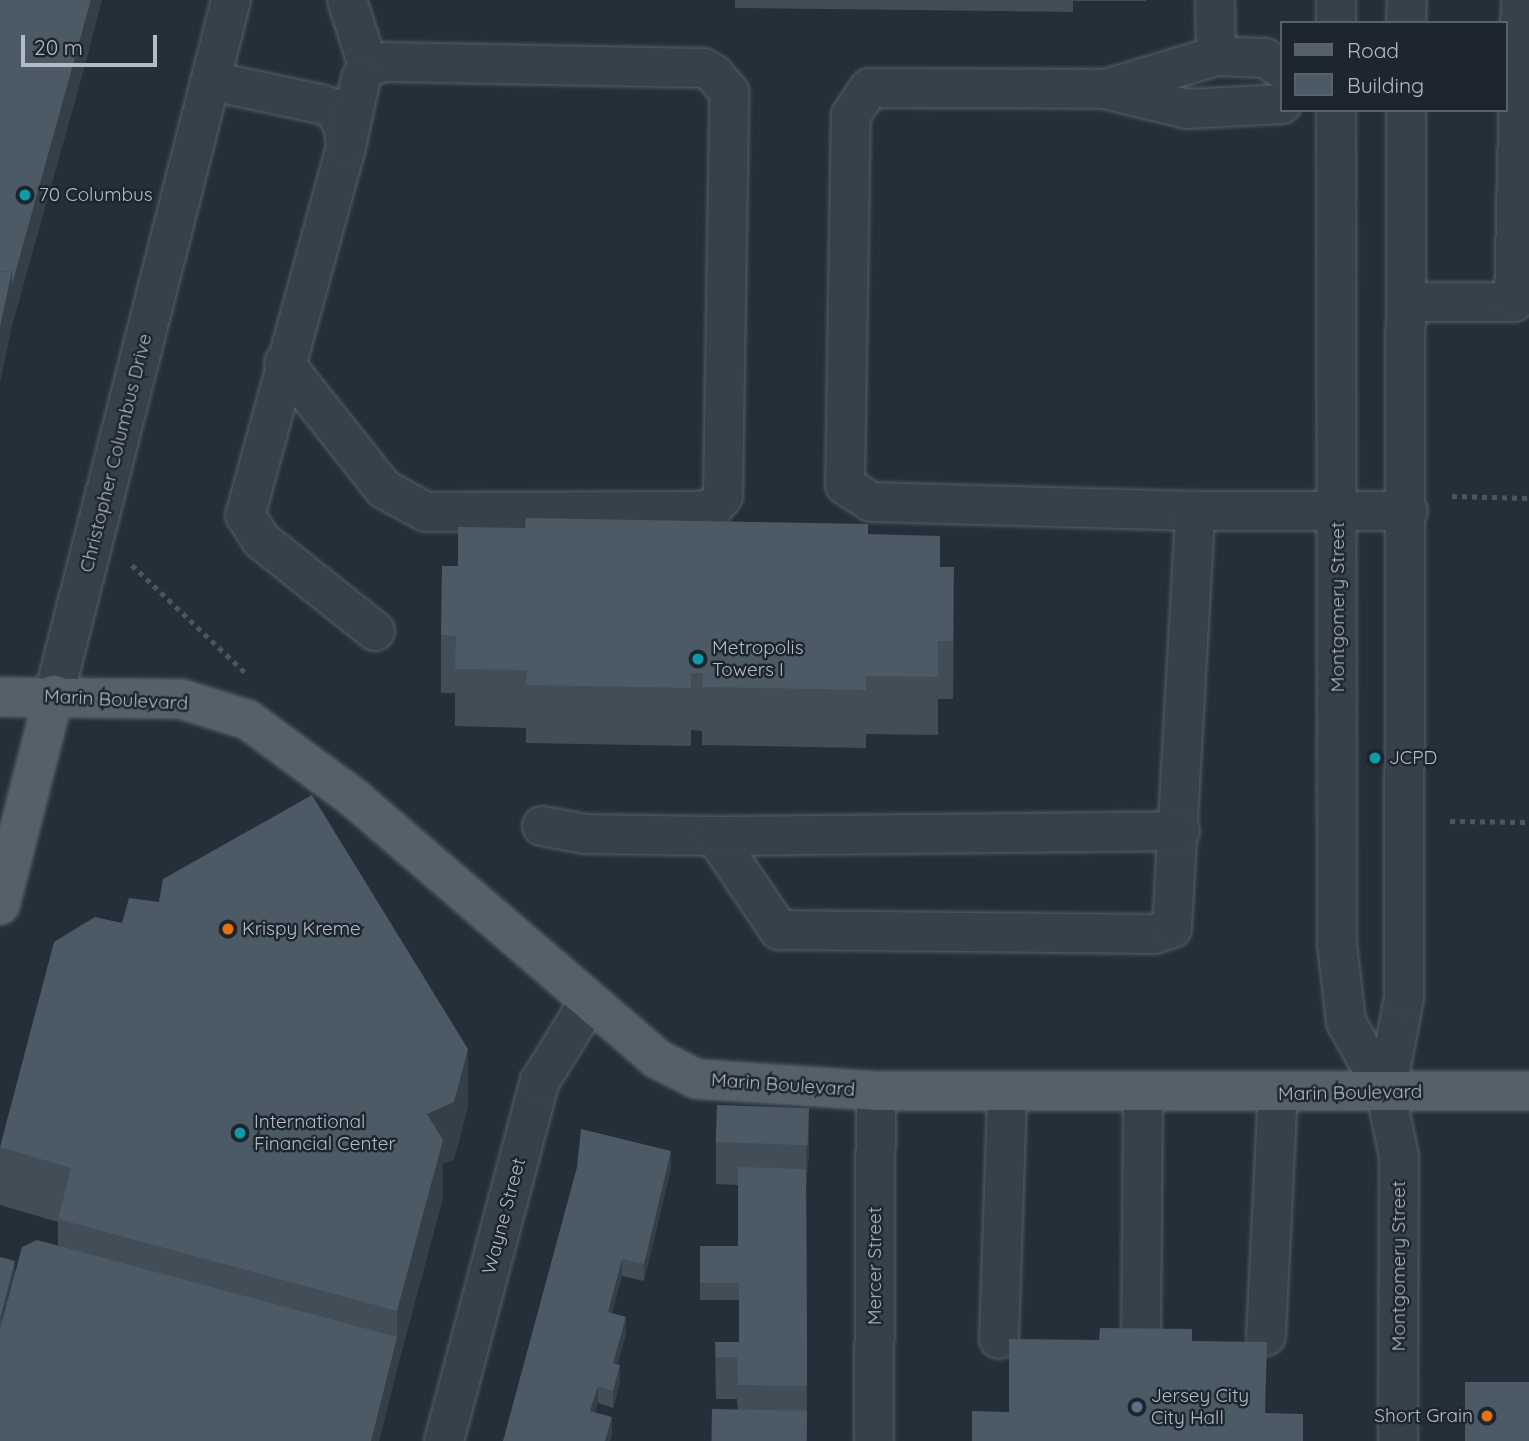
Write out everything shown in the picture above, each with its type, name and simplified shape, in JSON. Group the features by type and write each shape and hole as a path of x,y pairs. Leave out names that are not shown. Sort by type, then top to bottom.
{"main road":[{"name":"Marin Boulevard","path":"0,697 54,695 181,699 248,720 354,798 657,1059 697,1079 876,1091 1529,1091"},
{"name":"Christopher Columbus Drive","path":"0,905 54,695"}],"street":[{"name":"Christopher Columbus Drive","path":"54,695 231,0"},
{"path":"347,0 369,66 284,363 245,515 261,540 376,631"},
{"path":"1215,0 1216,56"},
{"path":"1336,0 1336,21"},
{"path":"1406,0 1406,21"},
{"path":"1410,302 1514,302 1521,0"},
{"path":"1104,89 1216,56 1265,58 1280,68"},
{"path":"284,363 384,489 426,512 701,511 723,496 729,92 703,68 369,66"},
{"path":"211,81 335,109 346,147"},
{"path":"1280,104 1187,109 1104,89 869,88 851,115 845,485 871,502 1195,511 1408,511"},
{"name":"Montgomery Street","path":"1336,112 1340,987 1346,1022 1386,1093 1399,1157 1398,1441"},
{"name":"Montgomery Street","path":"1386,1093 1404,998 1410,302 1406,112"},
{"path":"715,836 779,930 1154,934 1172,928 1177,915 1195,511"},
{"path":"542,826 585,834 715,836 1180,831"},
{"name":"Wayne Street","path":"444,1441 540,1081 589,1002"},
{"name":"Mercer Street","path":"873,1441 876,1091"},
{"path":"999,1339 1007,1092"},
{"path":"1141,1337 1143,1093"},
{"path":"1266,1336 1278,1093"}],"path":[{"path":"1452,496 1529,498"},
{"path":"95,538 151,578 235,656 249,678"},
{"path":"1450,821 1529,822"}],"building":[{"name":"70 Columbus","path":"0,0 91,0 12,285 12,271 0,272"},
{"path":"12,271 0,328 0,272"},
{"name":"Metropolis Towers I","path":"526,518 868,524 868,534 940,536 940,567 954,567 953,641 938,641 938,677 866,676 866,690 702,687 703,673 691,673 691,688 526,685 527,670 455,669 456,636 441,635 442,566 458,566 458,527 525,528"},
{"name":"International Financial Center","path":"312,795 468,1049 454,1102 427,1114 443,1140 397,1311 58,1219 71,1168 0,1147 54,942 95,917 122,923 129,898 159,902 163,879"},
{"path":"717,1105 809,1108 808,1145 716,1142"},
{"path":"581,1129 671,1151 644,1264 622,1259 608,1312 626,1317 613,1363 620,1365 613,1391 598,1386 590,1411 612,1417 605,1441 503,1441 577,1167"},
{"path":"738,1167 806,1169 807,1342 739,1342 739,1283 700,1283 700,1246 738,1246"},
{"path":"37,1240 397,1337 371,1441 0,1441 0,1329 22,1247"},
{"path":"0,1257 15,1261 1,1315 0,1315"},
{"name":"Jersey City City Hall","path":"1100,1328 1192,1329 1192,1341 1267,1342 1265,1413 1303,1414 1303,1441 972,1441 972,1411 1009,1412 1009,1339 1099,1340"},
{"path":"715,1342 807,1342 807,1386 738,1385 737,1357 716,1357"},
{"path":"1465,1382 1529,1382 1529,1441 1465,1441"},
{"path":"712,1409 807,1411 806,1441 711,1441"}],"place":[{"name":"70 Columbus","path":"25,195"},
{"name":"Metropolis Towers I","path":"698,659"},
{"name":"JCPD","path":"1375,758"},
{"name":"Krispy Kreme","path":"228,929"},
{"name":"International Financial Center","path":"240,1133"},
{"name":"Jersey City City Hall","path":"1137,1407"},
{"name":"Short Grain","path":"1487,1416"}]}
